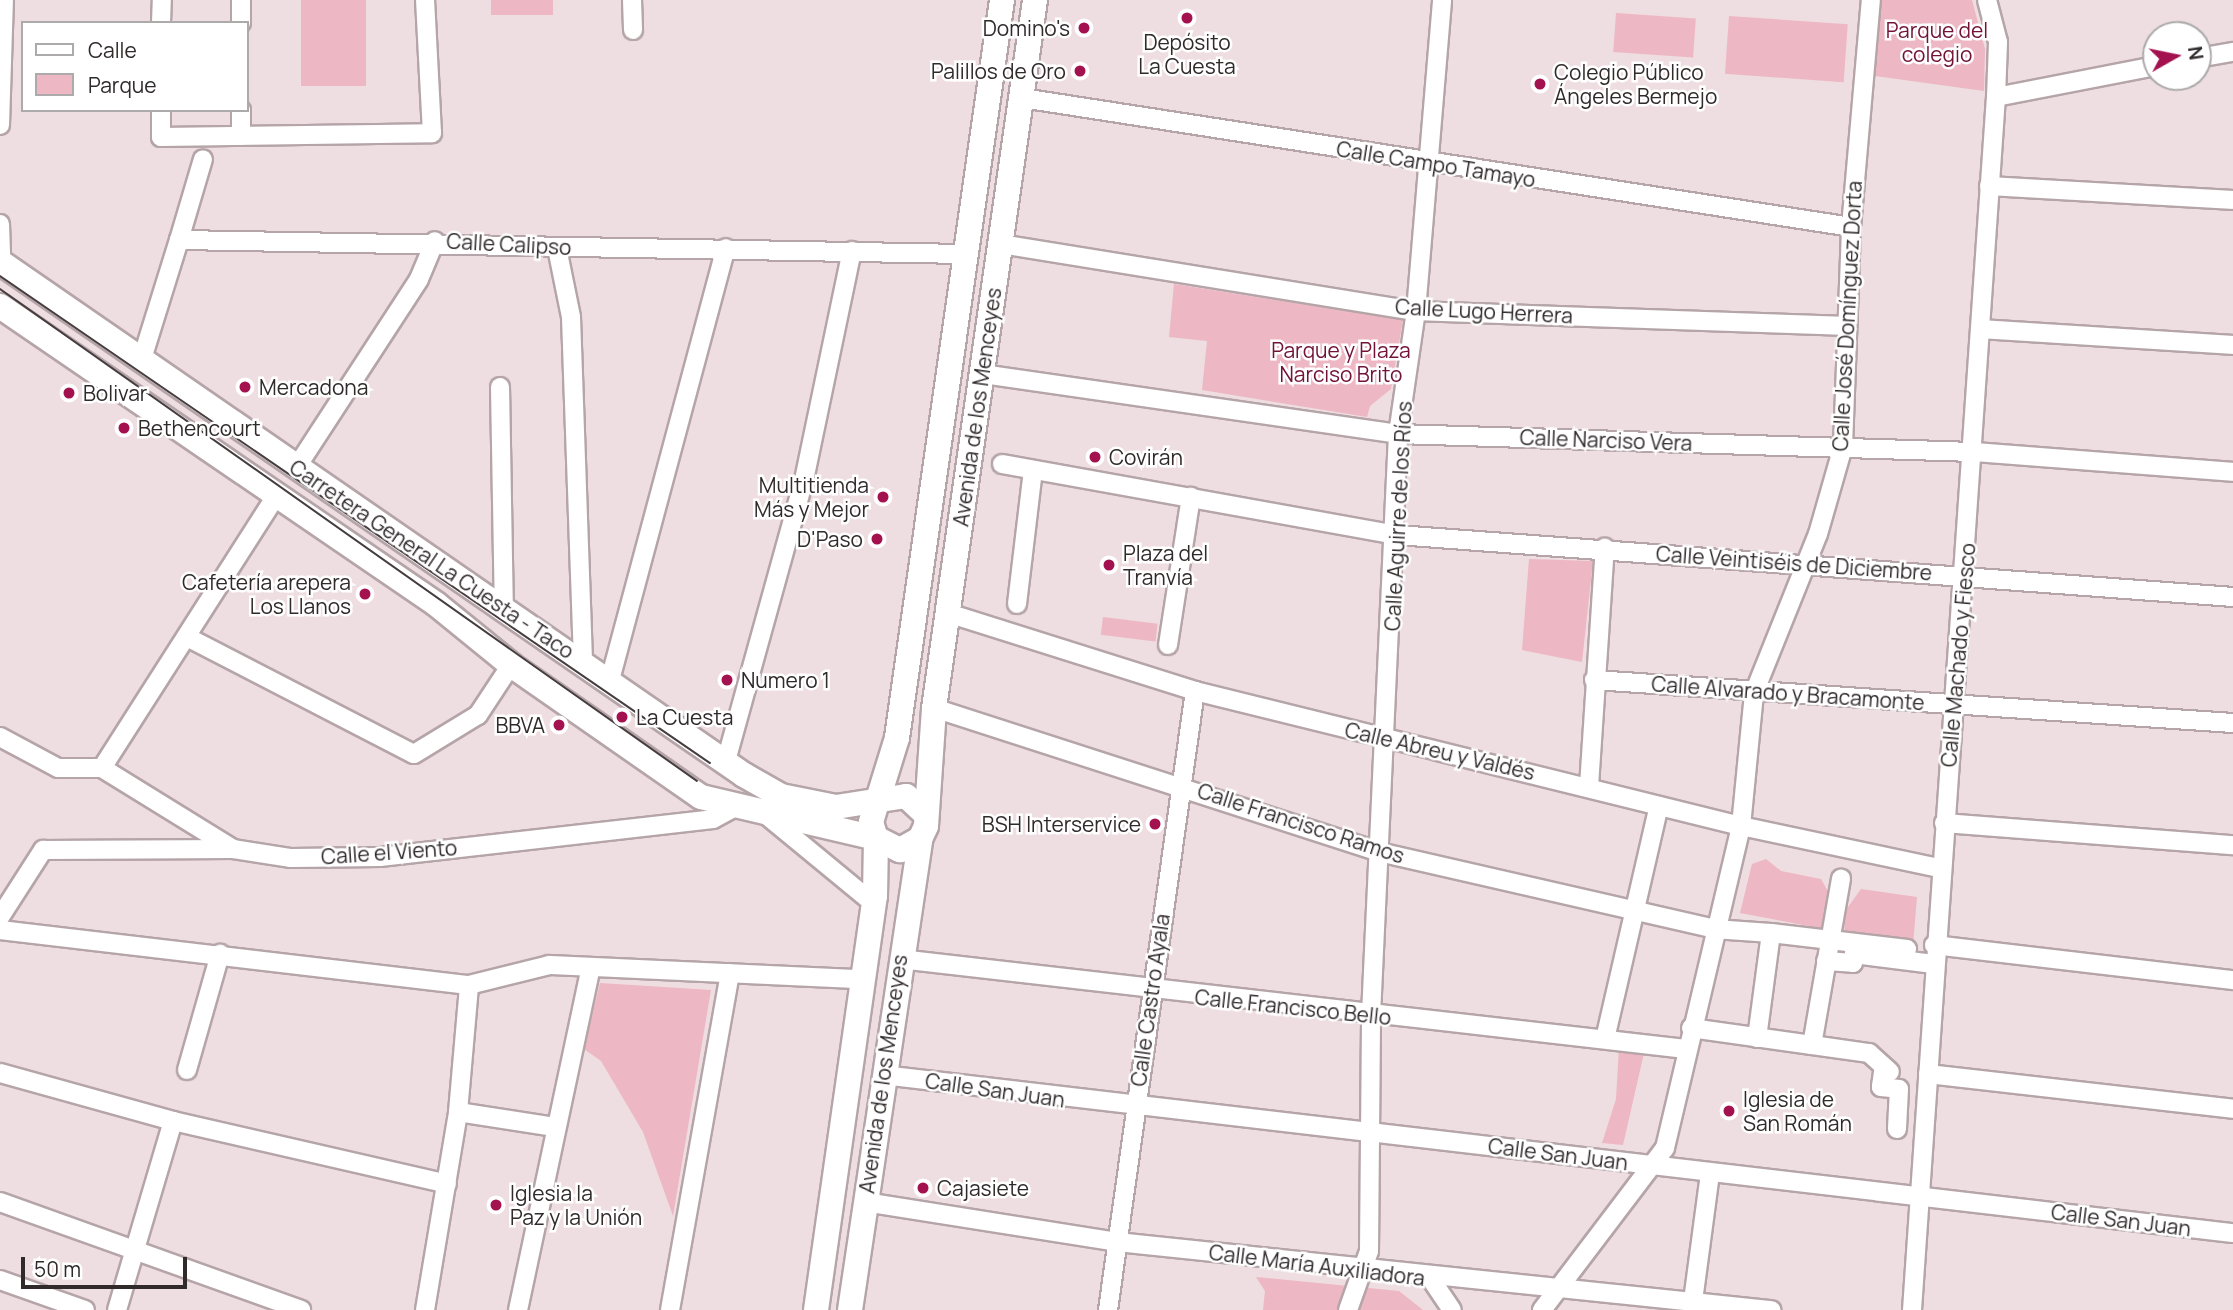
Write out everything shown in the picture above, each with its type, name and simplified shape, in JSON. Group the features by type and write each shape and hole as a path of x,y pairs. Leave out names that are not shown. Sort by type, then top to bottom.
{"main road":[{"name":"Avenida de los Menceyes","path":"883,800 897,738 1002,0"},
{"name":"Avenida de los Menceyes","path":"925,814 934,708 1035,0"},
{"name":"Carretera General La Cuesta - Taco","path":"1,262 141,362 504,611 583,661 735,768 780,796 824,805 883,800"},
{"name":"Carretera General La Cuesta - Taco","path":"1,312 436,604 510,665 701,797 732,809 762,812 876,838"},
{"path":"732,809 741,800 735,768"},
{"path":"906,796 925,814 920,839 900,850 876,838 871,822 883,800 906,796"},
{"name":"Avenida de los Menceyes","path":"816,1310 874,904 876,838"},
{"name":"Avenida de los Menceyes","path":"850,1310 900,959 920,839"}],"street":[{"path":"0,125 4,0"},
{"path":"162,0 162,21"},
{"path":"241,0 241,21"},
{"path":"161,112 161,137 432,133 425,0"},
{"path":"632,0 633,30"},
{"name":"Calle Aguirre de los Ríos","path":"1349,1310 1364,1266 1372,1130 1371,1015 1397,535 1398,434 1416,311 1425,163 1442,0"},
{"name":"Calle José Domínguez Dorta","path":"1542,1310 1665,1147 1690,1028 1741,826 1754,693 1805,566 1843,447 1851,227 1871,0"},
{"name":"Calle Machado y Fiesco","path":"1912,1310 1928,1074 1938,868 1965,576 1996,97 1998,42 1987,0"},
{"path":"2212,55 2233,51"},
{"path":"1996,97 2142,69"},
{"name":"Calle Campo Tamayo","path":"1021,98 1425,163 1851,227"},
{"path":"240,112 240,136"},
{"path":"141,362 202,159"},
{"path":"1989,186 2233,200"},
{"path":"0,224 1,262"},
{"name":"Calle Calipso","path":"179,240 435,241 557,248 726,248 965,254"},
{"path":"296,468 419,279 435,241"},
{"name":"Calle Lugo Herrera","path":"1001,244 1416,311 1847,326"},
{"path":"557,248 571,317 583,661"},
{"path":"610,680 726,248"},
{"path":"735,768 804,480 852,251"},
{"path":"1981,329 2233,345"},
{"name":"Calle Narciso Vera","path":"982,374 1398,434 1974,452 2233,472"},
{"path":"499,387 504,611"},
{"name":"Calle Veintiséis de Diciembre","path":"1002,464 1397,535 1605,548 1805,566 2233,597"},
{"path":"1017,604 1033,470"},
{"path":"102,768 276,496"},
{"path":"1168,645 1191,497"},
{"path":"1590,786 1594,680 1605,548"},
{"name":"Calle Abreu y Valdés","path":"948,614 1195,691 1387,740 1590,786 1741,826 1938,868"},
{"path":"187,637 414,754 478,715 510,665"},
{"name":"Calle Alvarado y Bracamonte","path":"1594,680 1754,693 1952,703 2233,723"},
{"name":"Calle Castro Ayala","path":"1108,1310 1150,992 1195,691"},
{"name":"Calle Francisco Ramos","path":"934,708 1181,785 1379,852 1636,908 1714,929 1906,949"},
{"path":"1,738 58,768 102,768 233,849"},
{"path":"1605,1039 1660,806"},
{"name":"Calle el Viento","path":"0,917 43,850 233,849 290,858 380,857 713,819 732,809"},
{"path":"762,812 874,904"},
{"path":"1944,823 2233,845"},
{"path":"1812,1045 1841,879"},
{"path":"0,930 469,985 549,965 590,970 863,979"},
{"path":"1756,1038 1771,933"},
{"path":"1934,945 2233,980"},
{"path":"187,1070 220,954"},
{"path":"1826,961 1853,963 1854,954 1933,964"},
{"name":"Calle Francisco Bello","path":"900,959 1150,992 1686,1049"},
{"path":"518,1310 590,970"},
{"path":"670,1310 730,973"},
{"path":"425,1310 458,1112 469,985"},
{"path":"1690,1028 1868,1054 1886,1072 1881,1087 1899,1089 1897,1129"},
{"path":"0,1073 173,1121 447,1184"},
{"path":"1928,1074 2233,1109"},
{"name":"Calle San Juan","path":"883,1075 1136,1109 1372,1130 1710,1174 2233,1233"},
{"path":"458,1112 555,1127"},
{"path":"117,1310 173,1121"},
{"path":"1693,1301 1710,1174"},
{"path":"0,1202 301,1310"},
{"name":"Calle María Auxiliadora","path":"864,1202 1116,1242 1364,1266 1431,1279 1559,1286 1771,1310"},
{"path":"1431,1279 1452,1310"},
{"path":"0,1280 50,1305 85,1310"}],"green space":[{"path":"301,0 366,0 366,86 301,86"},
{"path":"491,0 553,0 553,15 491,15"},
{"name":"Parque del colegio","path":"1881,0 1972,0 1985,49 1984,91 1868,75"},
{"path":"1616,13 1696,19 1693,57 1613,52"},
{"path":"1729,16 1848,24 1844,82 1725,74"},
{"name":"Parque y Plaza Narciso Brito","path":"1174,284 1403,320 1391,389 1370,406 1367,417 1202,390 1207,341 1169,337"},
{"path":"1529,559 1593,561 1582,662 1522,650"},
{"path":"1103,617 1158,624 1155,642 1101,635"},
{"path":"1766,859 1781,871 1821,879 1833,900 1825,929 1740,913 1752,864"},
{"path":"1861,889 1917,897 1913,945 1845,933 1843,914"},
{"path":"600,983 711,990 673,1216 643,1132 601,1061 584,1049"},
{"path":"1619,1048 1644,1053 1623,1145 1602,1143 1616,1099"},
{"path":"1256,1277 1399,1291 1423,1310 1263,1310 1265,1291"}],"tram line":[{"path":"0,276 710,763"},
{"path":"0,289 697,781"}],"place":[{"name":"Depósito La Cuesta","path":"1187,18"},
{"name":"Domino's","path":"1084,28"},
{"name":"Palillos de Oro","path":"1080,71"},
{"name":"Colegio Público Ángeles Bermejo","path":"1540,84"},
{"name":"Mercadona","path":"245,387"},
{"name":"Bolivar","path":"69,393"},
{"name":"Bethencourt","path":"124,428"},
{"name":"Covirán","path":"1095,457"},
{"name":"Multitienda Más y Mejor","path":"883,497"},
{"name":"D'Paso","path":"877,539"},
{"name":"Plaza del Tranvía","path":"1109,565"},
{"name":"Cafetería arepera Los Llanos","path":"365,594"},
{"name":"Numero 1","path":"727,680"},
{"name":"La Cuesta","path":"622,717"},
{"name":"BBVA","path":"559,725"},
{"name":"BSH Interservice","path":"1155,824"},
{"name":"Iglesia de San Román","path":"1729,1111"},
{"name":"Cajasiete","path":"923,1188"},
{"name":"Iglesia la Paz y la Unión","path":"496,1205"}]}
